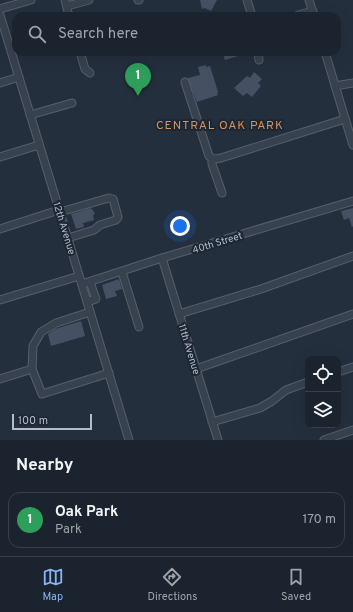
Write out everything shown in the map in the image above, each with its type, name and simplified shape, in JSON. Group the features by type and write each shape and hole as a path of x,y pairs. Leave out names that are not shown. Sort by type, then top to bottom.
{"street":[{"path":"0,10 31,0"},
{"path":"66,3 89,0"},
{"path":"247,0 251,12"},
{"path":"309,0 312,12"},
{"name":"12th Avenue","path":"0,15 12,54"},
{"name":"12th Avenue","path":"13,56 129,440"},
{"path":"81,56 85,69 90,73"},
{"path":"326,56 345,119 351,130 353,145"},
{"path":"0,83 19,77"},
{"path":"186,82 222,192"},
{"path":"335,86 353,83"},
{"path":"30,115 72,104"},
{"path":"212,159 221,158 345,119"},
{"path":"0,157 40,145"},
{"path":"0,228 109,198 113,199 118,217 116,220 100,225 94,230 68,238"},
{"name":"40th Street","path":"82,284 162,258 353,201"},
{"path":"179,314 261,288 353,256"},
{"name":"11th Avenue","path":"162,258 218,440"},
{"path":"122,272 139,327"},
{"path":"0,300 80,276"},
{"path":"87,302 96,299 90,282"},
{"path":"90,312 56,323 40,332 33,346 32,369 42,394 109,373"},
{"path":"196,369 353,314"},
{"path":"341,371 353,367"},
{"path":"0,378 32,369"},
{"path":"212,422 260,408 286,390 305,383"},
{"path":"324,440 353,430"}],"building":[{"path":"200,0 217,0 211,11 205,8 202,9"},
{"path":"224,56 238,56 225,60"},
{"path":"206,65 206,67 210,66 218,95 197,102 188,78 200,75 198,67"},
{"path":"254,72 262,79 258,83 261,86 252,97 247,93 243,96 234,88 247,76 250,78"},
{"path":"91,208 95,214 93,215 94,220 83,223 84,227 76,229 71,214"},
{"path":"353,208 352,227 349,218 344,220 341,211"},
{"path":"119,279 122,289 115,291 117,296 106,299 102,285"},
{"path":"81,321 85,336 51,346 48,334 55,329"}],"place":[{"name":"Oak Park","path":"138,96"}],"district":[{"name":"CENTRAL OAK PARK","path":"220,125"}]}
